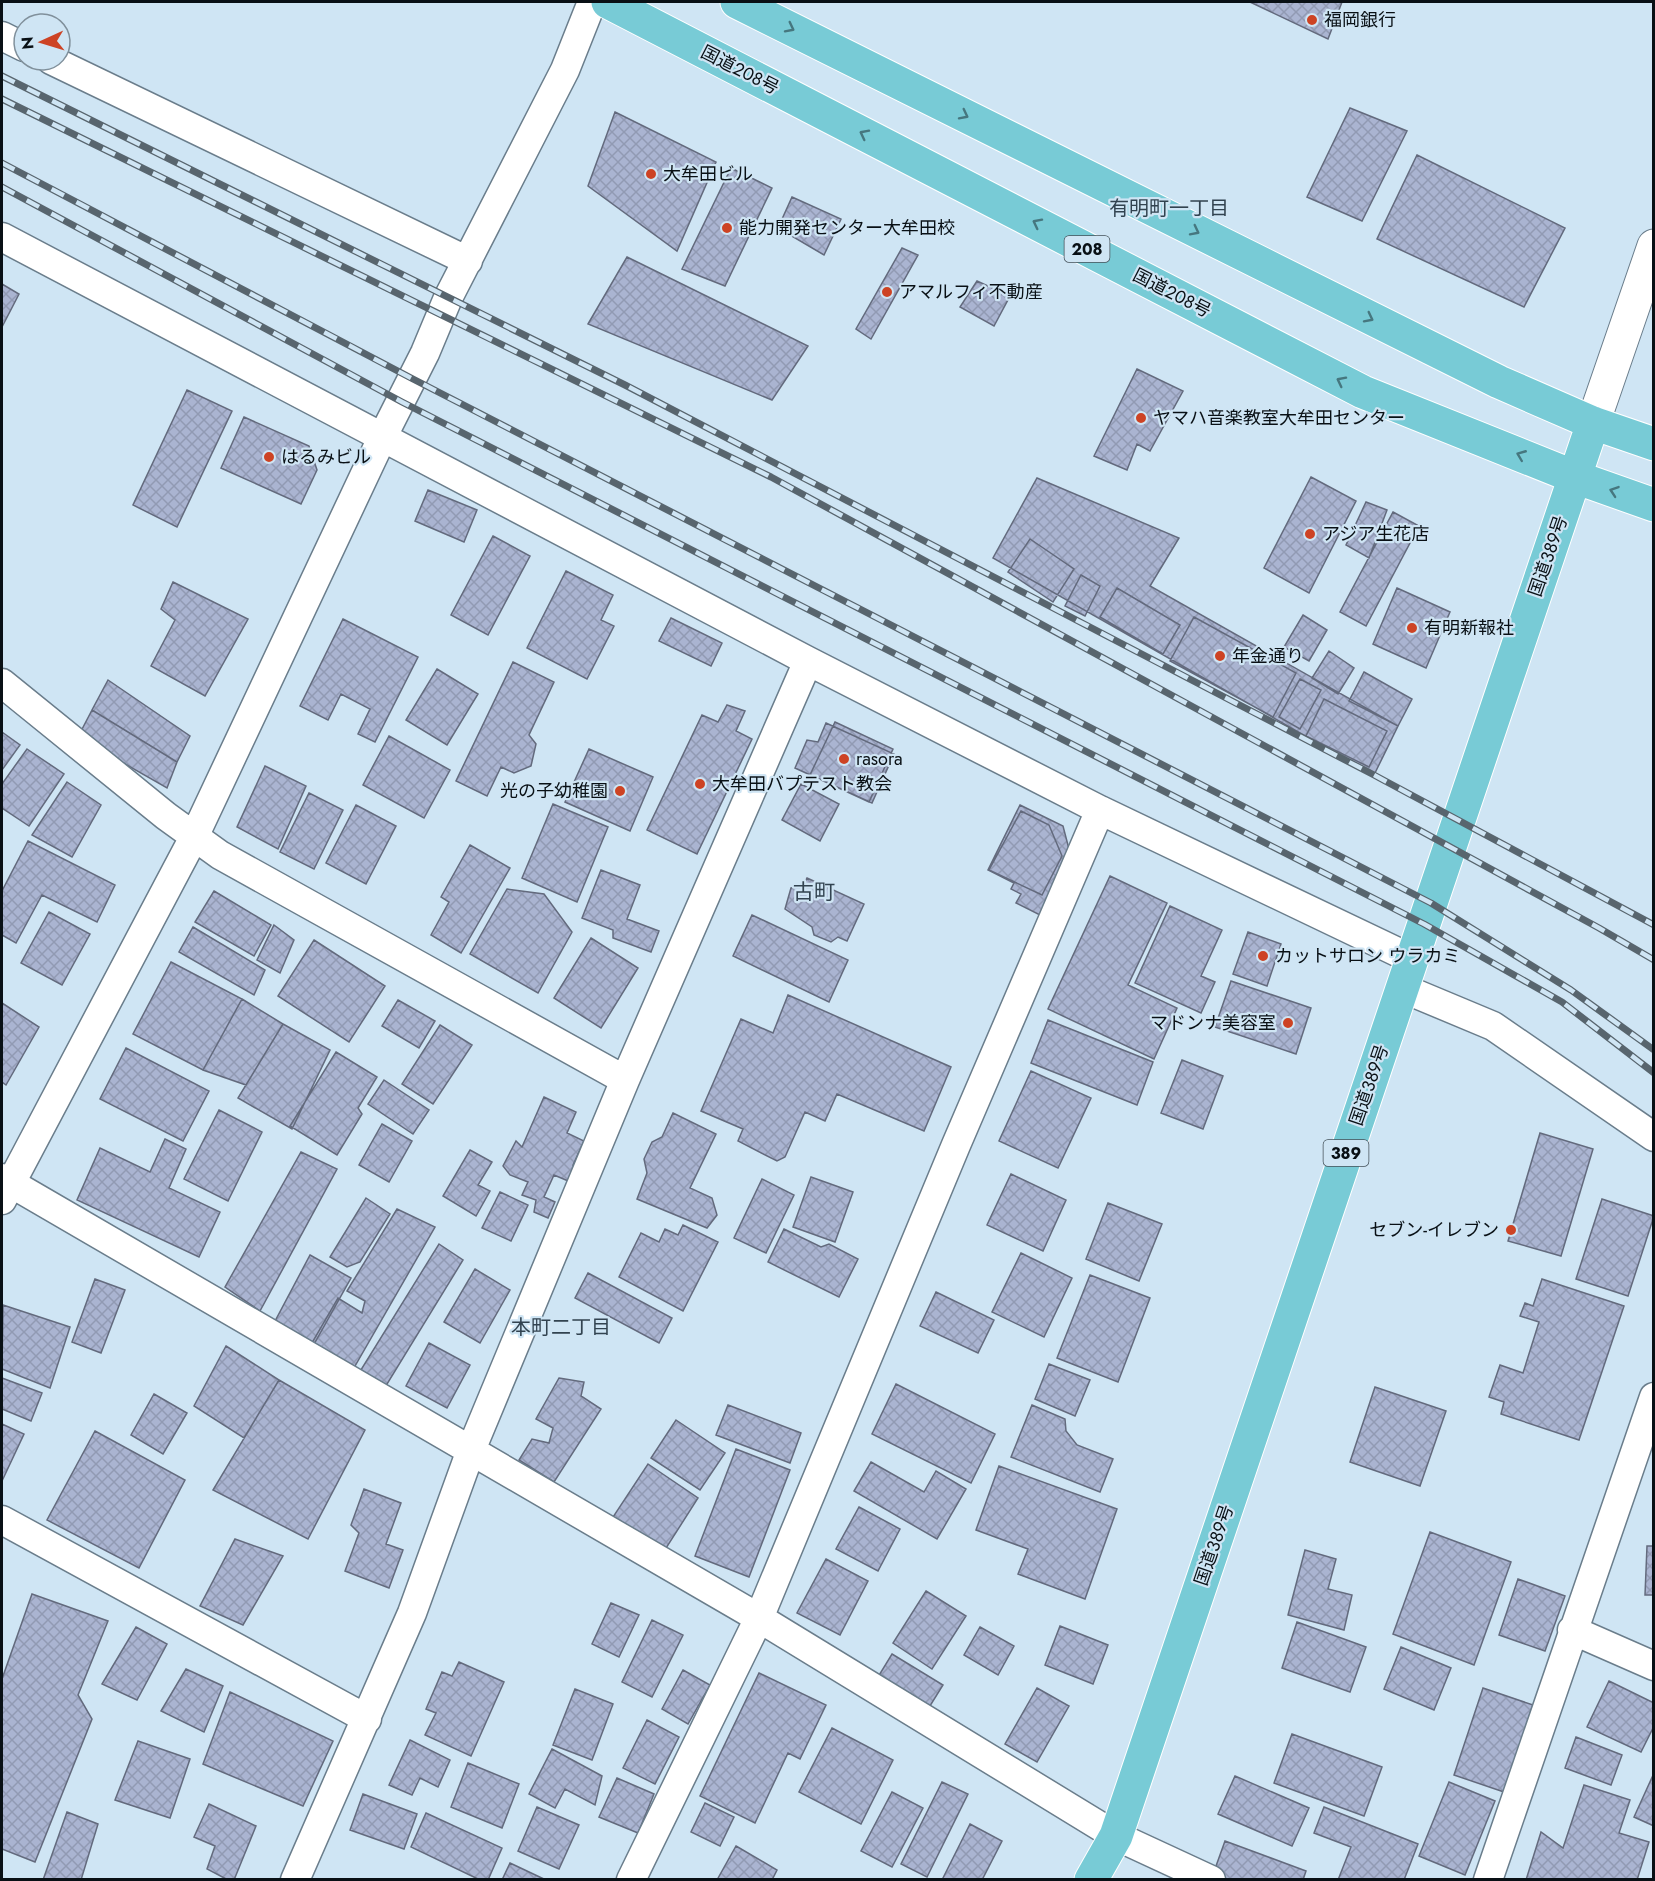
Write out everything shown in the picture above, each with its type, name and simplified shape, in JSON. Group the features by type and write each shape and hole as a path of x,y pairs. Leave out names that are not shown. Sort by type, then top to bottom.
{"highway":[{"name":"国道208号","path":"608,2 1363,392 1575,477 1653,505"},
{"path":"737,2 1509,387 1593,423 1653,444"},
{"name":"国道389号","path":"1091,1880 1116,1836 1593,423"}],"street":[{"path":"592,2 565,70 468,261 382,438 194,837 4,1187 471,1450 759,1618 1116,1836 1211,1880"},
{"path":"72,70 468,261"},
{"path":"2,237 808,661 1100,810 1407,974 1493,1026 1653,1137"},
{"path":"1593,423 1653,246"},
{"path":"295,1880 412,1613 471,1450 626,1080 808,661"},
{"path":"2,683 194,837 231,860 626,1080"},
{"path":"631,1880 759,1618 947,1167 1100,810"},
{"path":"1488,1880 1653,1397"},
{"path":"2,1520 367,1719"},
{"path":"1572,1630 1653,1666"}],"building":[{"name":"福岡銀行","path":"1250,2 1342,2 1328,39"},
{"path":"1350,108 1407,131 1362,221 1307,197"},
{"name":"大牟田ビル","path":"615,112 716,162 677,251 588,186"},
{"path":"1417,155 1565,228 1524,307 1377,239"},
{"name":"能力開発センター大牟田校","path":"731,168 772,188 725,286 682,269"},
{"path":"792,197 841,219 824,255 778,228"},
{"name":"アマルフィ不動産","path":"902,248 918,255 871,339 856,329"},
{"path":"627,257 808,346 772,400 588,324"},
{"path":"977,281 1010,296 994,326 960,307"},
{"path":"2,284 19,294 2,327"},
{"name":"ヤマハ音楽教室大牟田センター","path":"1137,369 1183,391 1150,451 1137,444 1127,470 1094,456"},
{"path":"187,390 232,411 177,527 133,505"},
{"name":"はるみビル","path":"244,417 309,446 317,470 301,504 221,468"},
{"name":"アジア生花店","path":"1311,477 1356,501 1309,593 1264,568"},
{"name":"年金通り","path":"1037,478 1179,538 1150,586 1398,726 1374,775 993,558"},
{"path":"428,490 477,510 464,542 415,521"},
{"path":"1366,502 1387,510 1369,558 1346,545"},
{"name":"有明新報社","path":"1393,512 1419,526 1366,626 1340,612"},
{"path":"493,536 530,556 488,635 451,615"},
{"path":"1030,539 1074,569 1053,602 1008,572"},
{"path":"566,571 613,595 601,620 614,626 587,679 527,648"},
{"path":"1081,575 1100,586 1085,616 1065,606"},
{"path":"173,582 248,619 205,696 151,666 175,620 161,609"},
{"path":"1117,588 1180,625 1163,654 1100,617"},
{"name":"有明新報社","path":"1397,588 1450,612 1426,668 1373,644"},
{"path":"1303,615 1327,630 1309,661 1284,647"},
{"path":"1194,617 1296,673 1273,717 1170,661"},
{"path":"671,618 722,643 711,666 659,641"},
{"path":"343,619 418,657 375,742 358,734 370,709 341,694 328,720 300,706"},
{"path":"1329,651 1354,668 1338,694 1312,678"},
{"path":"513,662 554,682 529,735 536,744 531,766 514,773 501,767 487,796 456,781"},
{"path":"437,669 478,694 447,745 406,720"},
{"path":"1364,672 1412,699 1398,726 1349,701"},
{"path":"1300,679 1321,690 1300,729 1279,717"},
{"path":"108,680 190,736 177,762 92,710"},
{"path":"1324,699 1387,731 1369,767 1306,736"},
{"name":"大牟田バプテスト教会","path":"727,705 745,711 736,731 752,739 697,854 647,830 702,715 718,722"},
{"path":"92,710 177,762 167,788 78,737"},
{"path":"835,722 893,749 869,802 810,775"},
{"path":"826,723 894,754 872,803 795,768 807,740 818,742"},
{"path":"2,732 20,745 2,770"},
{"path":"389,736 450,770 424,818 363,785"},
{"path":"27,749 64,774 29,826 2,808 2,784"},
{"path":"589,749 653,777 630,831 565,802"},
{"path":"265,766 306,786 278,849 237,827"},
{"path":"67,782 101,805 72,857 32,835"},
{"path":"801,784 839,804 820,841 782,820"},
{"path":"309,793 343,810 314,869 280,852"},
{"path":"553,804 608,827 577,902 522,878"},
{"path":"356,805 396,826 366,884 326,863"},
{"path":"1020,805 1063,826 1070,853 1040,915 1016,903 1021,894 1011,889 1014,883 988,870"},
{"path":"1021,811 1049,825 1062,856 1042,895 989,870"},
{"path":"28,841 115,885 97,922 42,895 16,943 2,935 2,891"},
{"path":"470,845 510,868 461,953 431,935 449,902 441,897"},
{"path":"601,870 640,885 627,919 659,931 651,952 613,938 613,930 582,918"},
{"path":"1110,876 1167,903 1128,985 1177,1008 1154,1059 1048,1009"},
{"path":"807,878 864,904 847,941 838,937 831,942 814,935 812,927 785,909 791,888 803,886"},
{"path":"507,889 544,894 572,932 538,993 470,954"},
{"path":"214,891 271,925 254,956 195,922"},
{"path":"1170,906 1222,930 1201,976 1215,982 1201,1013 1135,983"},
{"path":"49,912 90,934 62,985 21,963"},
{"path":"752,915 848,960 829,1002 733,956"},
{"path":"274,925 294,940 280,973 257,960"},
{"path":"193,927 265,970 254,995 179,952"},
{"path":"1248,932 1281,944 1267,986 1233,974"},
{"path":"591,938 638,968 601,1028 554,998"},
{"path":"314,940 385,986 349,1042 278,996"},
{"path":"171,962 242,999 203,1070 133,1034"},
{"path":"1231,981 1311,1008 1296,1054 1215,1027"},
{"path":"788,995 951,1067 924,1131 837,1094 825,1121 805,1112 785,1157 777,1161 738,1141 743,1129 701,1111 741,1019 773,1033"},
{"path":"242,999 283,1024 246,1085 203,1070"},
{"path":"398,1000 435,1021 419,1048 382,1026"},
{"path":"2,1003 39,1027 6,1085 2,1082"},
{"path":"1048,1020 1153,1062 1137,1105 1031,1063"},
{"path":"283,1024 330,1050 292,1129 238,1098"},
{"path":"440,1025 472,1045 433,1104 402,1084"},
{"path":"126,1048 209,1091 183,1141 100,1099"},
{"path":"336,1052 377,1077 358,1108 362,1114 337,1155 290,1126"},
{"path":"1182,1060 1223,1076 1203,1129 1161,1113"},
{"path":"1031,1071 1091,1098 1058,1168 999,1141"},
{"path":"384,1080 429,1110 413,1134 368,1104"},
{"path":"544,1097 576,1112 567,1133 584,1141 573,1165 580,1168 573,1183 554,1175 544,1197 555,1202 548,1218 534,1212 536,1200 522,1195 528,1182 510,1175 503,1166 516,1141 522,1147"},
{"path":"219,1110 262,1132 228,1201 184,1179"},
{"path":"673,1113 716,1134 690,1188 712,1198 717,1215 707,1228 637,1199 647,1173 644,1159 652,1142 662,1137"},
{"path":"382,1124 412,1141 389,1182 359,1165"},
{"path":"1540,1133 1593,1149 1561,1256 1508,1241"},
{"path":"165,1139 186,1149 169,1188 220,1212 199,1257 77,1200 100,1148 150,1172"},
{"path":"470,1150 492,1162 478,1185 490,1191 476,1216 443,1196"},
{"path":"301,1152 337,1169 260,1311 225,1287"},
{"path":"1011,1174 1066,1200 1043,1251 987,1225"},
{"path":"811,1177 853,1192 835,1242 793,1227"},
{"path":"762,1179 794,1195 766,1253 734,1238"},
{"path":"500,1192 528,1205 511,1241 482,1228"},
{"path":"366,1198 390,1214 360,1262 347,1267 330,1257"},
{"path":"1602,1199 1654,1216 1628,1296 1576,1279"},
{"path":"1108,1203 1162,1224 1139,1281 1086,1259"},
{"path":"397,1209 435,1227 351,1373 309,1348 338,1298 362,1313 365,1301 347,1291"},
{"path":"683,1225 718,1242 683,1311 619,1277 641,1233 659,1242 665,1229 678,1235"},
{"path":"784,1229 821,1247 829,1244 858,1259 839,1297 768,1262"},
{"path":"439,1244 463,1260 384,1389 359,1373"},
{"path":"1021,1253 1072,1278 1044,1337 992,1312"},
{"path":"310,1255 351,1278 313,1346 273,1325"},
{"path":"475,1269 510,1290 480,1343 444,1322"},
{"path":"588,1273 672,1318 659,1343 575,1298"},
{"path":"1090,1275 1150,1298 1118,1382 1057,1358"},
{"path":"95,1279 125,1290 101,1353 72,1342"},
{"path":"1542,1279 1624,1306 1579,1440 1501,1414 1504,1402 1489,1397 1500,1365 1523,1373 1539,1322 1520,1316 1525,1303 1533,1306"},
{"path":"936,1292 994,1320 978,1353 920,1326"},
{"path":"3,1305 70,1327 50,1388 2,1369"},
{"path":"429,1343 470,1365 447,1408 406,1386"},
{"path":"226,1346 279,1380 244,1438 194,1406"},
{"path":"1049,1364 1090,1380 1075,1416 1035,1399"},
{"path":"2,1378 42,1393 31,1421 2,1409"},
{"path":"559,1378 584,1382 581,1396 601,1409 554,1482 519,1460 532,1439 549,1443 553,1428 536,1419"},
{"path":"279,1380 365,1430 308,1539 213,1490"},
{"path":"896,1384 995,1434 971,1483 872,1434"},
{"path":"1375,1387 1446,1411 1420,1486 1350,1462"},
{"path":"154,1394 187,1413 163,1454 131,1435"},
{"path":"728,1405 801,1433 790,1463 716,1435"},
{"path":"1032,1405 1065,1419 1066,1431 1077,1445 1113,1459 1100,1492 1011,1457"},
{"path":"676,1420 725,1453 700,1490 651,1458"},
{"path":"2,1424 24,1434 2,1481"},
{"path":"95,1431 185,1480 139,1568 47,1520"},
{"path":"736,1449 790,1470 749,1577 695,1556"},
{"path":"871,1462 924,1492 936,1471 966,1489 937,1539 854,1491"},
{"path":"648,1464 698,1498 661,1556 613,1517"},
{"path":"999,1466 1117,1509 1085,1599 1018,1574 1028,1549 976,1530"},
{"path":"364,1489 401,1503 386,1544 403,1550 389,1588 345,1571 359,1533 351,1525"},
{"path":"859,1507 900,1529 878,1571 836,1549"},
{"path":"1430,1532 1511,1562 1474,1665 1393,1634"},
{"path":"235,1539 283,1556 243,1625 200,1606"},
{"path":"1647,1546 1654,1546 1654,1595 1645,1595"},
{"path":"1305,1550 1336,1559 1328,1589 1352,1595 1344,1630 1288,1615"},
{"path":"826,1559 868,1581 840,1635 797,1613"},
{"path":"1518,1579 1565,1596 1545,1651 1499,1635"},
{"path":"926,1591 966,1616 932,1669 893,1643"},
{"path":"32,1594 108,1621 78,1695 92,1719 35,1862 2,1849 2,1679"},
{"path":"611,1603 639,1615 619,1657 592,1644"},
{"path":"652,1620 683,1635 652,1697 622,1682"},
{"path":"1297,1622 1366,1647 1350,1692 1282,1668"},
{"path":"1060,1626 1108,1645 1093,1684 1045,1665"},
{"path":"136,1627 167,1644 137,1700 102,1684"},
{"path":"980,1627 1014,1646 998,1675 964,1655"},
{"path":"1401,1647 1451,1668 1434,1710 1384,1689"},
{"path":"892,1654 943,1685 920,1722 870,1690"},
{"path":"459,1662 504,1682 471,1756 425,1735 436,1713 426,1709 442,1672 452,1676"},
{"path":"186,1669 223,1686 204,1732 161,1711"},
{"path":"683,1670 710,1685 688,1724 662,1709"},
{"path":"759,1673 826,1705 800,1759 788,1753 755,1823 700,1796"},
{"path":"1609,1681 1654,1703 1654,1726 1641,1752 1587,1727"},
{"path":"1037,1688 1069,1706 1037,1762 1005,1744"},
{"path":"1483,1688 1533,1705 1504,1792 1454,1775"},
{"path":"575,1689 613,1704 592,1760 553,1745"},
{"path":"230,1692 333,1741 303,1806 203,1764"},
{"path":"647,1720 679,1737 655,1784 623,1768"},
{"path":"832,1728 893,1760 861,1824 799,1792"},
{"path":"1292,1734 1382,1767 1364,1816 1274,1783"},
{"path":"1576,1737 1622,1755 1611,1785 1565,1768"},
{"path":"410,1740 450,1760 438,1787 420,1778 412,1795 389,1785"},
{"path":"138,1741 190,1759 170,1818 115,1800"},
{"path":"552,1749 602,1776 595,1805 565,1789 555,1808 529,1794"},
{"path":"468,1763 519,1784 502,1828 451,1807"},
{"path":"1654,1773 1654,1826 1634,1817"},
{"path":"1235,1776 1309,1808 1292,1846 1218,1814"},
{"path":"617,1778 654,1794 638,1833 599,1817"},
{"path":"942,1782 968,1794 927,1877 901,1864"},
{"path":"1449,1782 1495,1801 1465,1875 1419,1856"},
{"path":"1584,1785 1630,1800 1619,1833 1649,1842 1637,1880 1526,1880 1541,1832 1563,1848"},
{"path":"892,1792 923,1808 892,1867 861,1851"},
{"path":"363,1794 417,1814 404,1849 350,1830"},
{"path":"705,1803 734,1817 720,1846 691,1832"},
{"path":"209,1804 256,1826 234,1880 228,1880 207,1869 215,1846 194,1837"},
{"path":"537,1807 579,1825 559,1869 518,1851"},
{"path":"1324,1807 1418,1844 1404,1880 1338,1880 1351,1847 1314,1833"},
{"path":"67,1812 98,1824 81,1880 43,1880"},
{"path":"426,1813 502,1848 488,1880 480,1880 411,1847"},
{"path":"970,1824 1002,1841 982,1880 942,1880"},
{"path":"1225,1841 1306,1871 1303,1880 1211,1880"},
{"path":"736,1846 777,1870 772,1880 717,1880"},
{"path":"510,1863 546,1880 502,1880"}],"railway":[{"path":"2,76 625,385 1374,775 1654,925"},
{"path":"2,99 771,477 1654,960"},
{"path":"2,163 413,379 1431,903 1571,990 1654,1050"},
{"path":"2,187 402,402 1424,924 1562,1002 1654,1073"}],"place":[{"name":"福岡銀行","path":"1312,20"},
{"name":"大牟田ビル","path":"651,174"},
{"name":"能力開発センター大牟田校","path":"727,228"},
{"name":"アマルフィ不動産","path":"887,292"},
{"name":"ヤマハ音楽教室大牟田センター","path":"1141,418"},
{"name":"はるみビル","path":"269,457"},
{"name":"アジア生花店","path":"1310,534"},
{"name":"有明新報社","path":"1412,628"},
{"name":"年金通り","path":"1220,656"},
{"name":"rasora","path":"844,759"},
{"name":"大牟田バプテスト教会","path":"700,784"},
{"name":"光の子幼稚園","path":"620,791"},
{"name":"カットサロン ウラカミ","path":"1263,956"},
{"name":"マドンナ美容室","path":"1288,1023"},
{"name":"セブン-イレブン","path":"1511,1230"}],"district":[{"name":"有明町一丁目","path":"1169,208"},
{"name":"古町","path":"814,892"},
{"name":"本町二丁目","path":"561,1327"}]}
